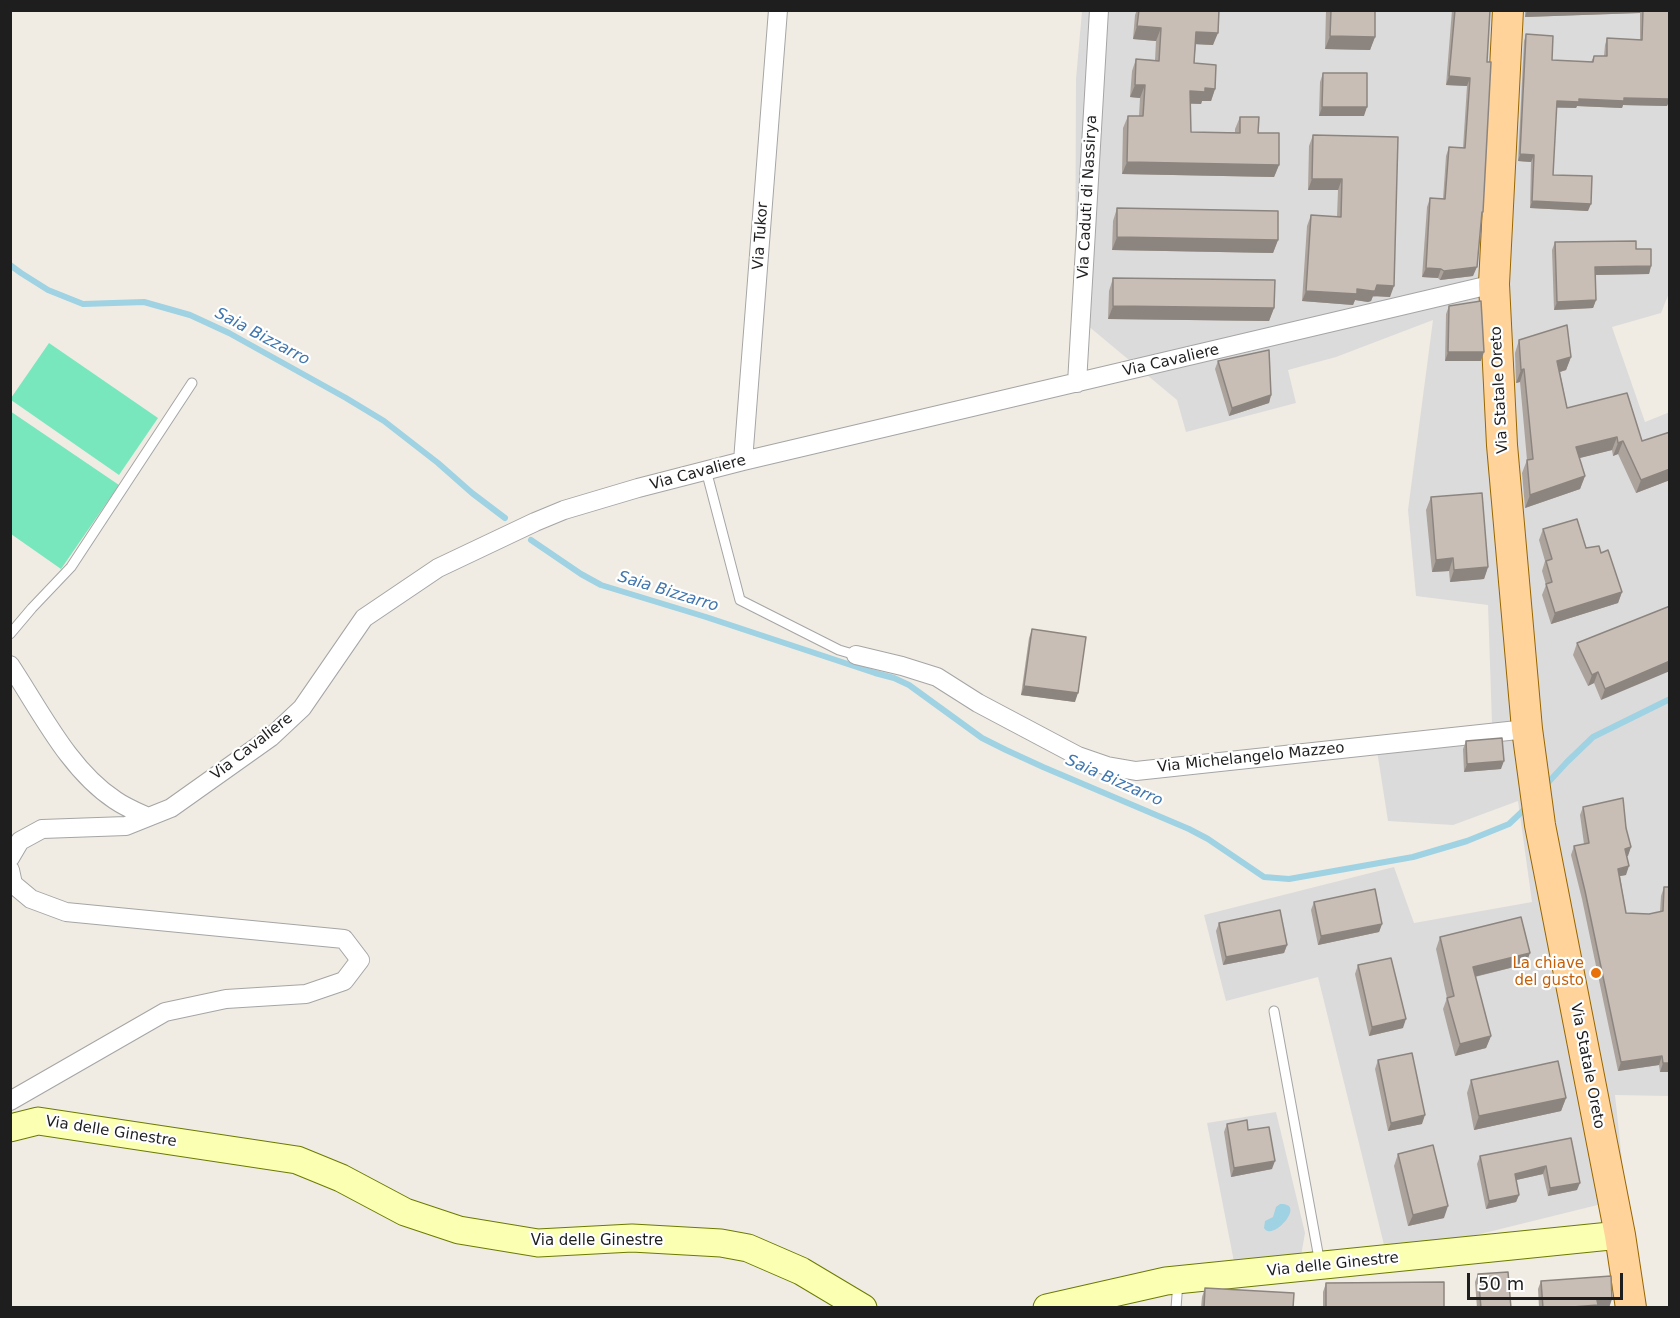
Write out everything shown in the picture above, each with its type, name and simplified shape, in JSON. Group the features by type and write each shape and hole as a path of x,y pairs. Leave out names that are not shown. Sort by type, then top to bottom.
{"main road":[{"name":"Via Statale Oreto","path":"1508,10 1494,284 1502,445 1527,729 1540,825 1620,1235 1631,1308"}],"street":[{"name":"Via Tukor","path":"743,460 778,10"},
{"name":"Via Caduti di Nassirya","path":"1077,383 1099,10"},
{"name":"Via Cavaliere","path":"10,858 20,841 42,829 126,826 171,808 271,737 302,708 364,618 438,568 564,510 743,460 1494,284"},
{"name":"Via Michelangelo Mazzeo","path":"856,655 937,677 978,703 1078,756 1107,766 1136,771 1527,729"},
{"path":"10,665 67,753 90,779 114,800 148,817"},
{"path":"10,870 13,884 31,899 66,912 344,939 360,960 344,981 306,994 226,999 165,1012 10,1101"},
{"name":"Via delle Ginestre","path":"10,1128 38,1121 297,1160 341,1178 405,1212 459,1230 515,1240 538,1243 632,1238 721,1243 748,1248 801,1271 863,1308"},
{"name":"Via delle Ginestre","path":"1047,1308 1178,1280 1620,1235"}],"lane":[{"path":"10,634 71,567 192,382"},
{"path":"706,470 740,600 838,650 856,655"},
{"path":"1274,1011 1320,1267"},
{"path":"1176,1308 1178,1280"}],"shaded area":[{"path":"1082,11 1669,11 1669,293 1661,313 1612,327 1645,422 1670,412 1669,1096 1615,1095 1626,1198 1387,1257 1318,977 1226,1001 1204,915 1394,867 1414,923 1532,902 1518,801 1453,825 1388,821 1375,738 1492,724 1488,605 1416,596 1408,510 1433,320 1336,357 1288,370 1296,403 1186,432 1177,400 1075,315 1076,79"},
{"path":"1276,1112 1305,1233 1301,1256 1234,1262 1207,1123"}],"green space":[{"path":"49,343 158,418 119,475 11,400"},
{"path":"10,411 119,485 61,569 11,534"}],"water":[{"path":"1280,1204 1290,1208 1288,1218 1278,1228 1267,1231 1264,1228 1265,1221 1273,1217 1276,1207"}],"building":[{"path":"1139,10 1219,10 1218,33 1196,32 1194,63 1216,65 1215,89 1205,88 1205,92 1190,91 1191,132 1240,133 1240,117 1259,117 1258,133 1279,133 1279,165 1127,162 1128,116 1143,116 1145,85 1135,85 1136,59 1159,61 1161,28 1137,26"},
{"path":"1331,10 1375,10 1375,37 1330,36"},
{"path":"1455,10 1490,10 1487,62 1491,62 1483,212 1477,267 1444,271 1426,268 1430,198 1445,199 1449,147 1465,148 1470,78 1449,76"},
{"path":"1643,10 1670,10 1670,99 1624,98 1624,101 1579,99 1579,102 1557,101 1553,175 1592,176 1591,204 1532,201 1534,155 1520,154 1526,34 1553,36 1552,60 1593,62 1594,56 1607,56 1607,38 1642,40"},
{"path":"1323,73 1367,73 1367,107 1322,107"},
{"path":"1313,135 1398,137 1394,286 1377,285 1375,291 1357,289 1357,294 1306,291 1311,215 1341,217 1342,179 1312,179"},
{"path":"1117,208 1278,211 1278,240 1117,237"},
{"path":"1636,241 1636,249 1651,249 1651,266 1595,267 1596,300 1557,302 1555,242"},
{"path":"1113,278 1275,280 1274,308 1113,306"},
{"path":"1481,301 1484,352 1448,352 1449,306"},
{"path":"1567,325 1571,357 1557,361 1567,408 1627,393 1642,441 1670,432 1670,469 1641,480 1623,441 1618,443 1617,437 1576,447 1585,476 1530,495 1527,460 1533,459 1519,340"},
{"path":"1269,350 1271,395 1232,408 1218,361"},
{"path":"1482,493 1488,567 1454,570 1453,558 1436,560 1431,497"},
{"path":"1577,519 1586,548 1599,546 1601,553 1608,550 1622,592 1555,613 1546,584 1552,582 1546,561 1552,559 1543,529"},
{"path":"1670,606 1670,661 1605,689 1598,672 1592,675 1577,643"},
{"path":"1032,629 1086,637 1078,693 1024,686"},
{"path":"1502,738 1504,761 1467,764 1466,741"},
{"path":"1623,798 1626,828 1631,847 1625,849 1629,866 1618,869 1626,913 1649,914 1663,911 1664,887 1670,887 1670,1063 1663,1063 1662,1056 1621,1062 1574,846 1589,843 1583,807"},
{"path":"1375,889 1382,924 1321,936 1314,902"},
{"path":"1280,910 1287,945 1226,957 1219,923"},
{"path":"1521,917 1530,953 1473,967 1491,1036 1460,1044 1447,998 1454,996 1440,937"},
{"path":"1391,958 1406,1019 1372,1027 1358,965"},
{"path":"1412,1053 1425,1115 1391,1123 1378,1060"},
{"path":"1558,1061 1566,1098 1479,1116 1471,1080"},
{"path":"1247,1120 1248,1130 1269,1127 1275,1161 1234,1168 1227,1124"},
{"path":"1571,1138 1580,1183 1550,1188 1546,1166 1515,1174 1519,1195 1489,1201 1480,1156"},
{"path":"1433,1145 1448,1206 1413,1215 1398,1154"},
{"path":"1508,1272 1511,1308 1481,1308 1478,1274"},
{"path":"1611,1276 1612,1299 1597,1300 1598,1305 1543,1308 1541,1281"},
{"path":"1444,1282 1444,1308 1326,1308 1326,1283"},
{"path":"1205,1288 1294,1293 1293,1308 1204,1308"}],"waterway":[{"name":"Saia Bizzarro","path":"10,265 48,290 83,304 144,302 190,315 229,333 384,421 505,518"},
{"name":"Saia Bizzarro","path":"531,540 601,585 894,678 909,685 982,738 1043,767 1189,829 1208,839 1264,877 1289,879 1413,857 1467,841 1509,824 1528,806"},
{"name":"Saia Bizzarro","path":"1544,787 1593,737 1670,699"}],"place":[{"name":"La chiave del gusto","path":"1596,973"}]}
